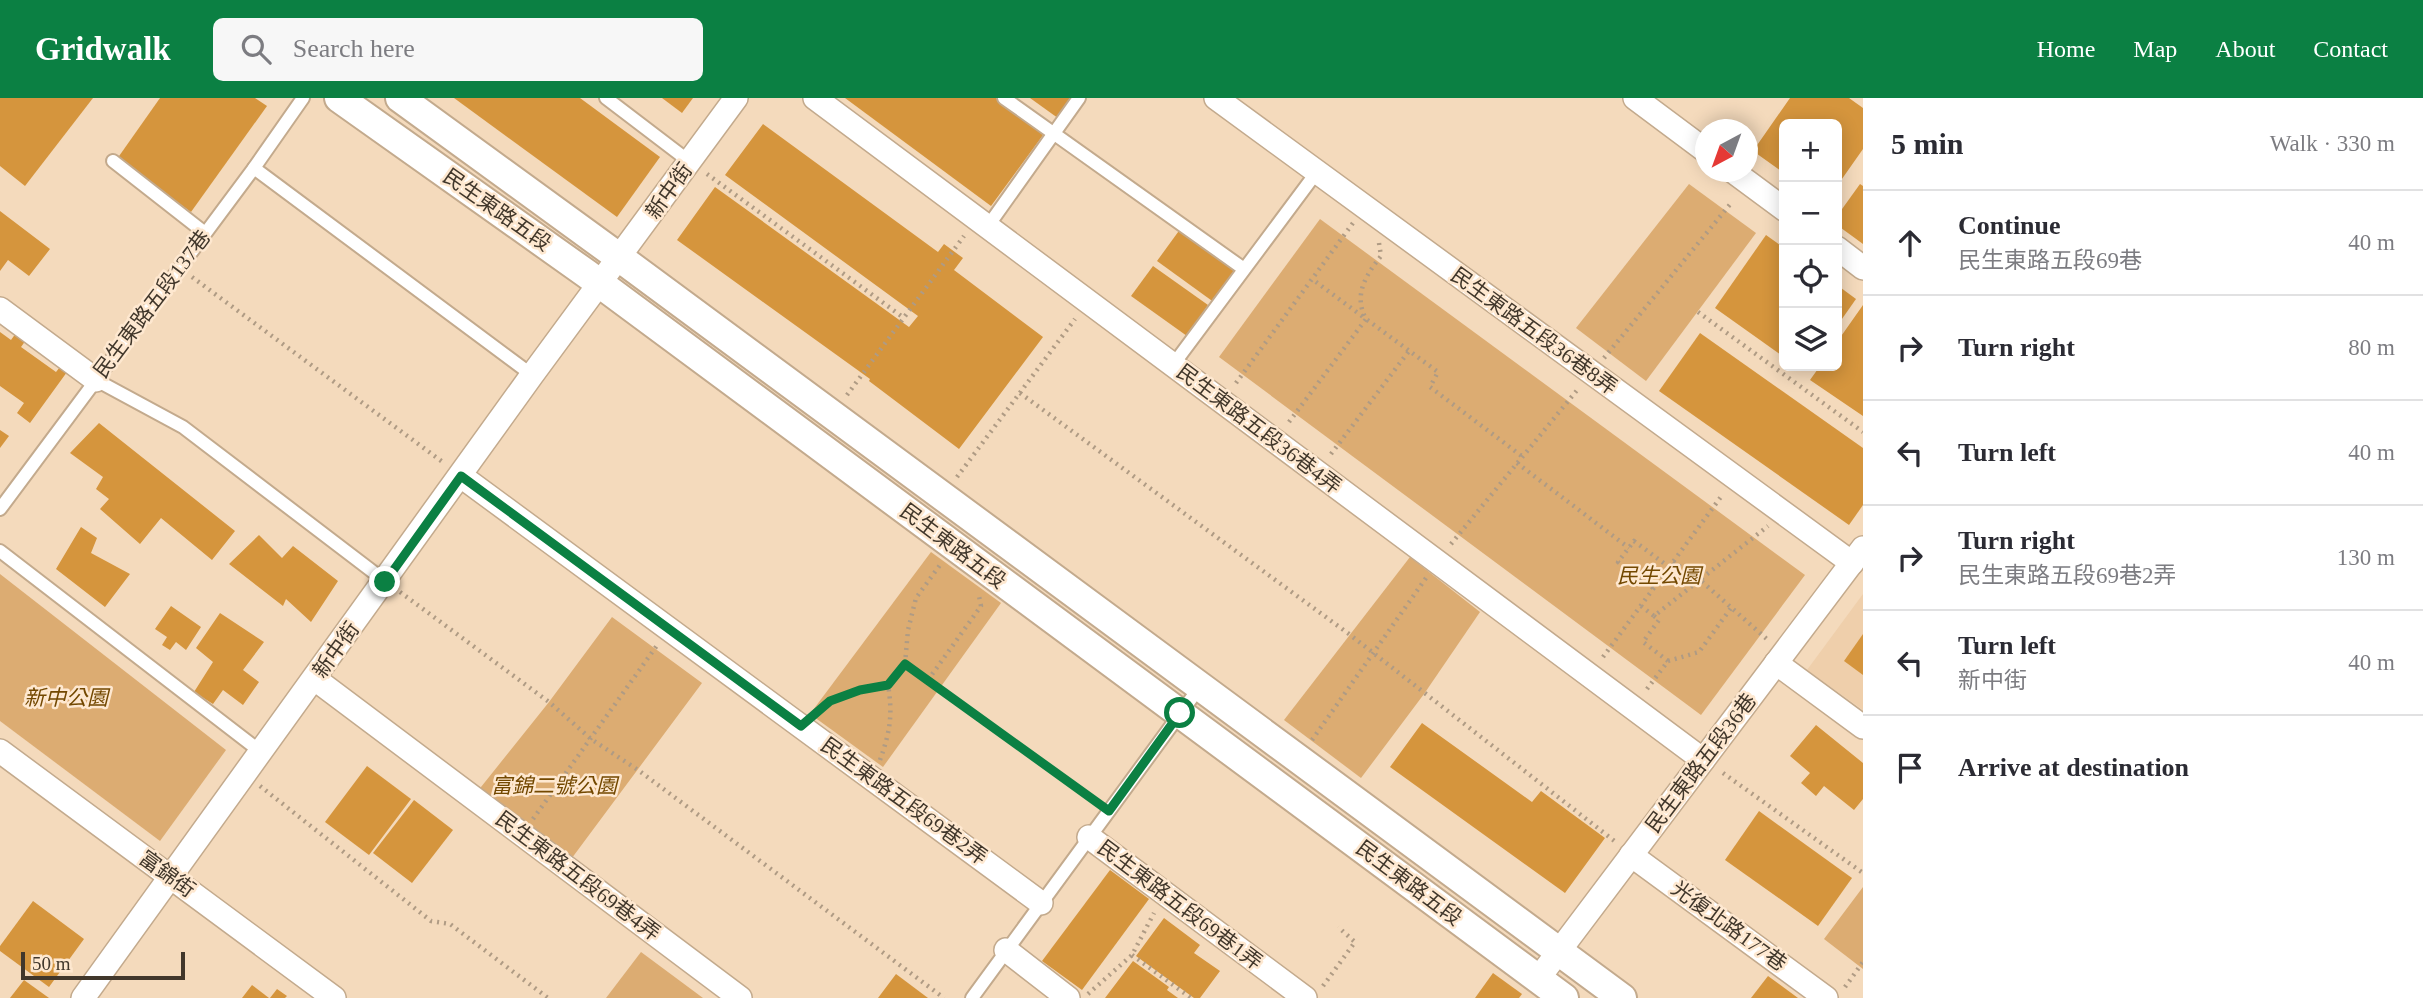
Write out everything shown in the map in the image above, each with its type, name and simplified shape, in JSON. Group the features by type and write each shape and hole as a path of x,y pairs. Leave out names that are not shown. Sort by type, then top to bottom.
{"street":[{"name":"民生東路五段","path":"339,98 599,284 1564,998"},
{"name":"民生東路五段","path":"400,98 1622,998"},
{"name":"新中街","path":"83,998 533,374 736,98"},
{"name":"民生東路五段36巷4弄","path":"815,98 1703,760"},
{"name":"民生東路五段36巷8弄","path":"1216,98 1316,173 1858,555"},
{"path":"1635,98 1695,142"},
{"path":"1748,182 1779,205"},
{"path":"1842,252 1863,268"},
{"path":"0,309 96,380"},
{"name":"民生東路五段69巷2弄","path":"461,476 1041,902"},
{"name":"民生東路五段36巷","path":"1538,979 1625,850 1703,760 1858,555"},
{"path":"1776,663 1863,727"},
{"name":"民生東路五段69巷4弄","path":"315,679 740,998"},
{"name":"富錦街","path":"0,751 334,998"},
{"name":"民生東路五段69巷1弄","path":"1089,837 1164,893 1314,992"},
{"name":"光復北路177巷","path":"1625,850 1835,993"},
{"path":"1006,950 1068,998"}],"lane":[{"name":"民生東路五段137巷","path":"0,509 254,169 303,98"},
{"path":"606,98 690,162"},
{"path":"1004,98 1244,270"},
{"path":"982,222 1079,98"},
{"path":"113,162 205,233"},
{"path":"254,169 533,374"},
{"path":"1174,365 1316,173"},
{"path":"96,380 183,426 385,582"},
{"path":"0,551 261,752"},
{"path":"972,998 1199,688"}],"path":[{"path":"690,162 904,318"},
{"path":"1601,361 1732,202"},
{"path":"844,399 904,318 982,222"},
{"path":"1236,383 1354,222"},
{"path":"1366,319 1359,307 1364,278 1381,256 1379,241"},
{"path":"180,267 461,476"},
{"path":"1312,279 1438,372 1430,387 1523,457"},
{"path":"953,482 1088,301"},
{"path":"1698,312 1863,432"},
{"path":"1289,422 1366,319"},
{"path":"1331,454 1409,351"},
{"path":"1451,544 1581,386"},
{"path":"1020,393 1374,654 1625,850"},
{"path":"1517,463 1629,548"},
{"path":"1603,657 1726,490"},
{"path":"1654,615 1772,524"},
{"path":"1653,588 1618,562 1634,541 1699,579 1769,641"},
{"path":"801,726 830,701 860,690 888,685 905,664 908,630 916,598 940,565"},
{"path":"1308,747 1430,572"},
{"path":"385,582 549,702 591,739 649,778 944,998"},
{"path":"928,680 981,606 981,598 976,592"},
{"path":"1641,606 1659,620 1643,642 1668,661"},
{"path":"1647,689 1668,661 1699,652 1731,608"},
{"path":"523,834 669,629"},
{"path":"905,664 1109,811"},
{"path":"873,778 889,729 892,709 888,685"},
{"path":"1723,773 1863,873"},
{"path":"244,774 431,921 450,924 548,998"},
{"path":"1086,998 1132,955 1164,893"},
{"path":"1314,992 1355,942 1338,927"},
{"path":"1132,955 1191,998"},
{"path":"1835,993 1863,962"}],"shaded area":[{"path":"1863,594 1863,710 1807,670"}],"green space":[{"path":"1689,184 1756,233 1646,381 1576,328"},
{"name":"民生公園","path":"1320,219 1805,575 1701,715 1219,357"},
{"path":"931,552 1001,603 883,767 810,714"},
{"path":"1410,557 1480,612 1424,694 1361,778 1284,720"},
{"name":"新中公園","path":"0,574 226,750 160,841 0,721"},
{"name":"富錦二號公園","path":"612,617 702,683 566,866 473,797"},
{"path":"1863,887 1863,969 1824,939"},
{"path":"641,952 703,998 606,998"}],"building":[{"path":"0,98 93,98 25,186 0,166"},
{"path":"160,98 255,98 267,106 191,212 117,159"},
{"path":"454,98 580,98 660,157 617,217"},
{"path":"662,98 693,98 682,113"},
{"path":"845,98 1001,98 1046,131 991,206"},
{"path":"1030,98 1078,98 1062,121"},
{"path":"1790,98 1849,98 1863,108 1863,149 1842,179 1842,119 1779,119 1779,169 1758,155 1758,144"},
{"path":"763,124 938,252 944,244 963,258 954,270 1043,337 959,449 869,381 870,379 677,240 715,187 909,327 918,316 725,175"},
{"path":"1860,184 1863,186 1863,244 1842,229 1842,209"},
{"path":"0,211 50,249 29,276 8,260 0,271"},
{"path":"1181,228 1239,270 1215,303 1157,261"},
{"path":"1766,235 1779,244 1779,353 1715,308"},
{"path":"1153,266 1208,305 1187,336 1131,296"},
{"path":"1842,289 1856,299 1842,319"},
{"path":"1863,305 1863,416 1810,380 1816,371 1842,371 1842,335"},
{"path":"0,332 11,340 16,333 26,340 21,347 56,372 60,367 67,372 30,423 17,413 24,403 0,386"},
{"path":"1700,333 1863,448 1863,505 1849,525 1659,391"},
{"path":"99,423 235,531 212,560 161,518 140,544 100,509 109,499 96,489 103,477 70,453"},
{"path":"0,430 9,436 0,448"},
{"path":"81,527 97,538 91,553 130,574 105,607 56,569"},
{"path":"259,535 282,558 293,546 338,581 311,622 286,599 283,606 229,564"},
{"path":"171,606 201,627 186,650 176,642 170,650 162,645 167,637 155,629"},
{"path":"220,613 264,642 243,670 259,682 243,705 223,690 213,704 194,692 213,662 196,648"},
{"path":"1863,634 1863,675 1844,661"},
{"path":"1422,723 1532,802 1541,791 1605,838 1565,893 1390,767"},
{"path":"1816,725 1863,763 1863,799 1854,810 1824,786 1816,796 1801,783 1810,773 1790,756"},
{"path":"367,766 411,799 369,855 325,822"},
{"path":"414,800 453,830 412,883 373,853"},
{"path":"1759,811 1852,878 1818,926 1725,860"},
{"path":"1110,870 1149,899 1082,990 1042,961"},
{"path":"33,901 84,939 49,987 0,951 0,946"},
{"path":"1164,918 1200,945 1194,953 1220,971 1200,998 1194,998 1136,956"},
{"path":"1133,961 1169,987 1167,990 1178,998 1105,998"},
{"path":"1493,973 1522,994 1519,998 1475,998"},
{"path":"896,974 928,998 878,998"},
{"path":"1768,976 1798,998 1751,998"},
{"path":"24,980 49,998 10,998"},
{"path":"252,985 269,998 242,998"},
{"path":"277,989 287,996 270,998"}],"route":[{"path":"385,582 461,476 801,726 830,701 860,690 888,685 905,664 1109,811 1180,713"}]}
